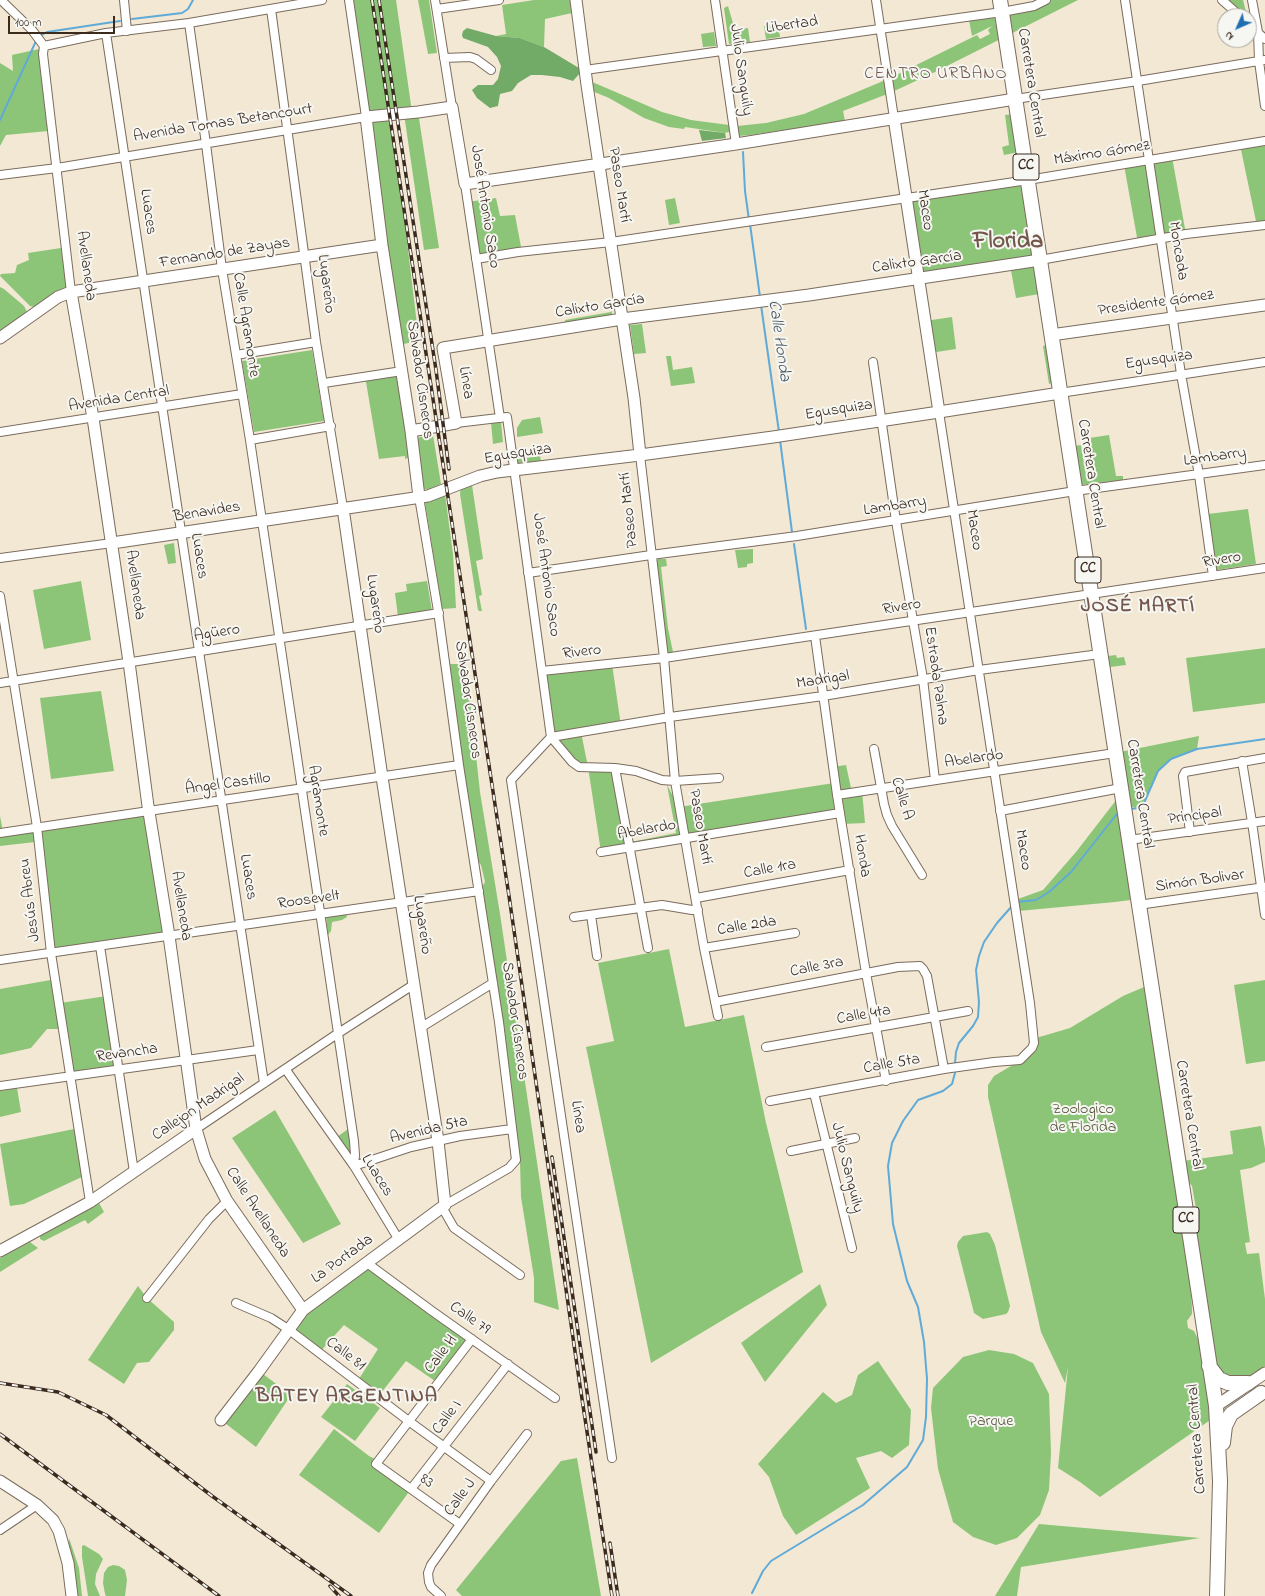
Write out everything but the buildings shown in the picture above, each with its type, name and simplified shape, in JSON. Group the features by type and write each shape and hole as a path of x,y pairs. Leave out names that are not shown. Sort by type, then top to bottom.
{"highway":[{"name":"Carretera Central","path":"1001,6 1209,1366 1217,1401 1220,1481 1217,1596"},
{"path":"1209,1366 1219,1379 1228,1383 1248,1384"},
{"path":"1220,1481 1225,1426 1231,1414 1263,1392"}],"street":[{"path":"124,0 127,31"},
{"path":"2,1 36,34 42,44 189,23 322,0"},
{"path":"349,0 366,117"},
{"name":"José Antonio Saco","path":"435,0 489,341 514,469 551,737"},
{"path":"437,9 499,0"},
{"name":"Paseo Martí","path":"576,0 634,398 664,658 675,781 704,948 718,1016"},
{"name":"Julio Sanguily","path":"715,0 736,144"},
{"name":"Maceo","path":"876,0 1032,1022 1034,1043 1032,1048 1020,1060"},
{"name":"Libertad","path":"585,70 881,28 1001,6 1034,6 1046,0"},
{"name":"Moncada","path":"1125,0 1174,318 1181,374 1199,475 1213,576"},
{"path":"1222,0 1231,8"},
{"path":"1252,0 1262,61 1265,106"},
{"name":"Lugareño","path":"271,9 316,342 331,426 413,985 438,1141 443,1206"},
{"name":"Calle Agramonte","path":"189,23 222,269 250,440"},
{"path":"1258,32 1265,39"},
{"name":"Luaces","path":"106,34 264,1083"},
{"name":"Avellaneda","path":"42,44 71,292 93,418 112,543 149,810 169,936 196,1129"},
{"path":"444,58 470,57 476,59 491,70"},
{"path":"465,184 736,144 1262,61"},
{"name":"Avenida Tomas Betancourt","path":"0,175 57,168 366,117 452,107"},
{"name":"Salvador Cisneros","path":"366,117 382,245 411,431 419,497 439,613 459,765 493,983 516,1160"},
{"name":"Máximo Gómez","path":"611,242 1028,180 1265,141"},
{"name":"Calixto García","path":"443,348 622,319 760,300 809,295 1040,260 1161,239 1265,225"},
{"path":"476,259 518,252 611,242"},
{"name":"Fernando de Zayas","path":"0,338 58,297 71,292 305,258 382,245"},
{"name":"Presidente Gómez","path":"1051,335 1265,305"},
{"path":"236,356 316,342"},
{"name":"Línea","path":"443,348 456,423"},
{"name":"Estrada Palma","path":"873,362 896,521 923,679 935,780"},
{"name":"Egusquiza","path":"419,497 428,496 480,476 514,469 640,455 778,436 1265,362"},
{"path":"324,383 402,371"},
{"name":"Avenida Central","path":"0,432 242,394"},
{"path":"411,431 456,423 504,418"},
{"path":"250,440 331,426"},
{"name":"Agramonte","path":"250,440 354,1141 354,1166"},
{"name":"Lambarry","path":"528,573 790,537 1075,492 1265,465"},
{"name":"Benavides","path":"0,558 40,554 419,497"},
{"name":"Rivero","path":"542,671 664,658 1265,568"},
{"name":"Jesús Abreu","path":"0,596 37,827 52,953 90,1202"},
{"name":"Agüero","path":"0,683 439,613"},
{"name":"Honda","path":"815,636 840,814 866,973 886,1080"},
{"name":"Madrigal","path":"551,737 670,717 823,696 979,670 1100,654"},
{"path":"551,737 572,762 579,767 615,768 636,771 662,780 675,781 719,778"},
{"name":"Línea","path":"551,737 511,780 612,1458"},
{"name":"Calle A","path":"874,749 884,804 892,826 922,875"},
{"name":"Abelardo","path":"837,795 1115,753"},
{"path":"1190,832 1184,776 1185,772 1265,758"},
{"path":"1242,762 1263,888 1265,914"},
{"name":"Ángel Castillo","path":"0,833 459,765"},
{"path":"615,768 623,817 631,848 648,948"},
{"path":"1000,811 1121,788"},
{"name":"Abelardo","path":"601,852 840,814"},
{"name":"Principal","path":"1129,840 1265,821"},
{"name":"Calle 1ra","path":"696,898 850,870"},
{"name":"Simón Bolivar","path":"1138,905 1263,888"},
{"name":"Roosevelt","path":"0,960 479,891"},
{"path":"574,917 662,905 698,910"},
{"path":"591,915 597,956"},
{"name":"Calle 2da","path":"704,948 795,933"},
{"path":"100,946 134,1172"},
{"name":"Calle 3ra","path":"715,1002 866,973 920,966 927,976 935,1016"},
{"path":"420,1028 493,983"},
{"name":"Callejon Madrigal","path":"0,1251 90,1202 264,1083 286,1070 337,1034 413,985"},
{"name":"Calle 4ta","path":"766,1047 968,1011"},
{"path":"935,1016 944,1069"},
{"name":"Revancha","path":"0,1086 258,1050"},
{"name":"Calle 5ta","path":"770,1100 944,1069 1020,1060"},
{"name":"Luaces","path":"286,1070 354,1166 399,1240"},
{"name":"Julio Sanguily","path":"814,1093 852,1248"},
{"name":"Calle Avellaneda","path":"196,1129 205,1159 227,1201 303,1310"},
{"name":"Avenida 5ta","path":"354,1166 410,1147 460,1136 512,1129"},
{"path":"791,1151 855,1138"},
{"name":"La Portada","path":"221,1420 303,1310 443,1206 509,1168 516,1160"},
{"path":"147,1298 209,1219 227,1201"},
{"path":"443,1206 454,1228 520,1275"},
{"name":"Calle 79","path":"367,1263 555,1398"},
{"name":"Calle 81","path":"236,1303 271,1318 288,1329 410,1422 491,1481"},
{"name":"Calle H","path":"376,1464 410,1422 472,1339"},
{"name":"Calle I","path":"411,1488 508,1364"},
{"path":"1217,1401 1265,1373"},
{"path":"1217,1401 1240,1400 1263,1392"},
{"name":"Calle J","path":"440,1596 431,1588 429,1582 428,1574 431,1565 491,1481 527,1434"},
{"name":"83","path":"376,1464 460,1524"},
{"path":"0,1481 37,1505 53,1520 59,1531 68,1563 72,1596"},
{"path":"0,1530 37,1505"}],"green space":[{"path":"347,0 396,0 412,112 418,112 439,248 424,250 404,114 390,115 396,150 419,341 398,345"},
{"path":"418,0 429,0 437,53 428,54"},
{"path":"534,0 571,0 572,13 545,19 544,47 520,38 496,36 506,34 502,5"},
{"path":"1046,0 1078,0 935,72 890,93 843,111 845,121 750,135 739,136 737,134 737,126 766,123 804,114 888,79 977,35 980,39 990,34 988,30 992,26 972,36 969,20 994,15 996,25 1003,22 1002,12"},
{"path":"1227,0 1243,0 1245,8 1236,8"},
{"path":"728,6 735,30 748,28 750,42 729,44 724,8"},
{"path":"778,24 780,37 766,39 764,26"},
{"path":"467,28 496,36 520,38 544,47 579,68 580,73 573,81 560,77 531,75 518,83 512,91 500,94 498,106 490,108 477,98 472,90 478,85 493,85 498,79 501,66 497,57 488,47 463,38 463,31"},
{"path":"714,32 716,46 703,47 701,34"},
{"path":"39,49 48,131 6,135 0,146 0,63 13,71 12,55"},
{"path":"590,81 662,112 691,120 729,125 729,132 725,133 685,127 684,129 669,127 644,118 609,98 592,91"},
{"path":"1014,114 1019,152 1004,155 1002,147 1009,145 1005,115"},
{"path":"699,130 725,133 726,138 702,141"},
{"path":"1265,141 1265,225 1257,226 1240,145"},
{"path":"1172,157 1186,234 1138,243 1124,165"},
{"path":"1028,180 1045,293 1016,298 1010,265 918,279 906,197"},
{"path":"496,198 500,216 515,215 522,252 476,259 467,202"},
{"path":"675,198 680,223 669,225 665,200"},
{"path":"61,248 67,288 34,307 30,306 0,276 1,274 15,273 17,265 29,260 28,253"},
{"path":"0,287 24,306 27,312 0,332"},
{"path":"610,305 613,317 566,324 565,320 611,312"},
{"path":"952,317 956,349 930,353 925,321"},
{"path":"642,324 646,353 634,354 630,325"},
{"path":"1047,345 1052,383 1049,384 1043,346"},
{"path":"312,350 324,421 254,432 242,361"},
{"path":"666,356 671,356 673,370 692,367 695,383 671,386"},
{"path":"402,371 413,455 408,455 408,458 405,459 405,456 379,459 365,376"},
{"path":"540,417 543,433 517,437 517,428 522,420"},
{"path":"501,422 503,442 493,444 491,423"},
{"path":"433,435 441,484 428,490 422,488 416,439"},
{"path":"1109,435 1116,476 1123,476 1123,480 1080,485 1074,446 1081,445 1087,481 1094,479 1089,438"},
{"path":"540,456 541,461 518,463 518,459"},
{"path":"472,485 483,559 476,561 482,595 479,596 482,611 478,610 460,494 461,487"},
{"path":"445,494 453,554 456,608 442,609 425,502"},
{"path":"1248,509 1256,564 1216,570 1208,514"},
{"path":"174,543 176,563 168,564 164,545"},
{"path":"753,549 753,563 747,564 747,567 738,568 735,550"},
{"path":"658,559 666,559 667,566 661,567 668,628 673,652 667,653 656,561"},
{"path":"81,581 91,640 44,649 33,590"},
{"path":"427,581 432,611 398,617 395,593 407,591 406,584"},
{"path":"1265,648 1265,703 1193,712 1186,658"},
{"path":"1116,655 1117,658 1124,657 1126,665 1110,667 1108,656"},
{"path":"450,664 466,664 480,792 500,914 559,1310 534,1302 534,1278 521,1197 520,1163 482,887 485,882 481,865 477,860 464,780"},
{"path":"612,664 621,726 581,732 588,767 579,767 551,737 542,671"},
{"path":"101,691 114,771 51,779 40,698"},
{"path":"1199,736 1197,749 1171,759 1158,771 1144,803 1138,808 1123,805 1117,799 1115,753"},
{"path":"846,765 851,788 862,791 865,823 842,824 840,814 601,852 588,767 615,768 631,842 676,833 667,785 679,807 834,783 832,767"},
{"path":"1117,799 1131,900 1018,911 1018,899 1043,890 1076,852"},
{"path":"149,810 169,936 51,953 36,828 33,833 35,842 0,846 0,816 3,832"},
{"path":"346,914 347,917 342,920 332,922 331,931 328,935 326,917"},
{"path":"669,949 685,1027 744,1015 766,1123 803,1272 651,1363 586,1047 614,1041 598,963"},
{"path":"56,979 60,1003 107,996 118,1069 71,1075 64,1029 47,1029 31,1048 0,1055 0,989"},
{"path":"1265,980 1265,1061 1246,1064 1234,985"},
{"name":"Zoologico de Florida","path":"1151,984 1191,1288 1192,1314 1187,1321 1188,1328 1194,1331 1199,1341 1216,1416 1100,1497 1058,1468 1068,1367 1065,1383 1041,1332 988,1097 988,1085 994,1076 1016,1063 1036,1038 1070,1028 1123,996"},
{"path":"17,1088 21,1112 0,1117 0,1091"},
{"path":"275,1110 341,1224 303,1243 232,1138"},
{"path":"1261,1126 1265,1149 1265,1162 1251,1168 1240,1170 1250,1242 1245,1243 1247,1254 1259,1253 1265,1299 1265,1366 1241,1381 1216,1371 1192,1231 1198,1220 1192,1186 1185,1177 1183,1161 1233,1154 1230,1131"},
{"path":"79,1128 86,1175 24,1204 10,1206 0,1144"},
{"path":"348,1129 351,1149 349,1154 337,1137"},
{"path":"99,1203 104,1212 88,1224 85,1220 44,1241 40,1239 40,1235"},
{"path":"987,1232 990,1234 995,1245 1010,1306 1006,1314 983,1319 974,1313 957,1246 958,1242 963,1236"},
{"path":"30,1242 38,1248 0,1272 0,1258"},
{"path":"367,1263 472,1339 438,1383 406,1361 378,1397 357,1382 378,1349 344,1325 319,1353 288,1329"},
{"path":"820,1284 827,1305 765,1382 741,1343"},
{"path":"138,1286 147,1298 174,1322 174,1330 149,1362 137,1363 124,1384 88,1360"},
{"name":"Parque","path":"989,1350 1014,1354 1033,1363 1049,1394 1051,1453 1049,1490 1040,1515 1017,1538 996,1545 973,1537 953,1522 938,1469 931,1408 933,1388 963,1357"},
{"path":"878,1361 911,1410 909,1445 892,1458 881,1451 856,1458 870,1488 796,1535 783,1516 769,1477 758,1464 823,1392 836,1403 852,1395 858,1375"},
{"path":"259,1371 291,1395 256,1447 221,1420"},
{"path":"347,1384 380,1408 355,1441 321,1417"},
{"path":"334,1429 369,1456 379,1461 377,1464 411,1489 379,1533 299,1475"},
{"path":"577,1458 601,1596 462,1596 456,1590 561,1461"},
{"path":"1039,1524 1200,1538 1021,1567 1017,1596 995,1596"},
{"path":"69,1538 79,1568 82,1596 75,1596 69,1555"},
{"path":"84,1545 99,1554 103,1559 96,1574 95,1584 100,1596 88,1596 82,1557 82,1546"},
{"path":"113,1565 119,1566 125,1570 127,1580 125,1596 106,1596 105,1594 103,1583 104,1573 108,1567"}],"waterway":[{"path":"132,19 182,13 188,9 193,0"},
{"path":"40,36 47,32 120,21"},
{"path":"0,120 36,41"},
{"name":"Calle Honda","path":"743,152 745,191 749,220"},
{"name":"Calle Honda","path":"750,224 760,297"},
{"name":"Calle Honda","path":"761,305 779,432"},
{"name":"Calle Honda","path":"780,440 792,532"},
{"name":"Calle Honda","path":"794,544 806,629"},
{"path":"1130,809 1138,808 1144,803 1158,771 1171,759 1197,749 1265,739"},
{"path":"1017,902 1036,900 1049,892 1071,872 1116,815 1120,813"},
{"path":"955,1063 959,1043 973,1026 978,1017 979,1002 976,970 984,942 997,923 1012,906"},
{"path":"752,1593 763,1571 771,1561 863,1505 907,1467 923,1440 926,1417 927,1379 924,1342 918,1307 907,1281 893,1224 888,1166 892,1143 903,1121 918,1100 943,1091 952,1084 955,1073"}],"railway":[{"path":"372,0 509,896 612,1596"},
{"path":"379,0 436,370 449,469"},
{"path":"552,1157 596,1452"},
{"path":"0,1383 58,1392 106,1415 212,1496 351,1596"},
{"path":"0,1434 219,1596"},
{"path":"610,1543 618,1596"},
{"path":"330,1586 339,1596"}],"district":[{"name":"CENTRO URBANO","path":"936,75"},
{"name":"Florida","path":"1008,243"},
{"name":"JOSÉ MARTÍ","path":"1138,608"},
{"name":"BATEY ARGENTINA","path":"347,1398"}]}
